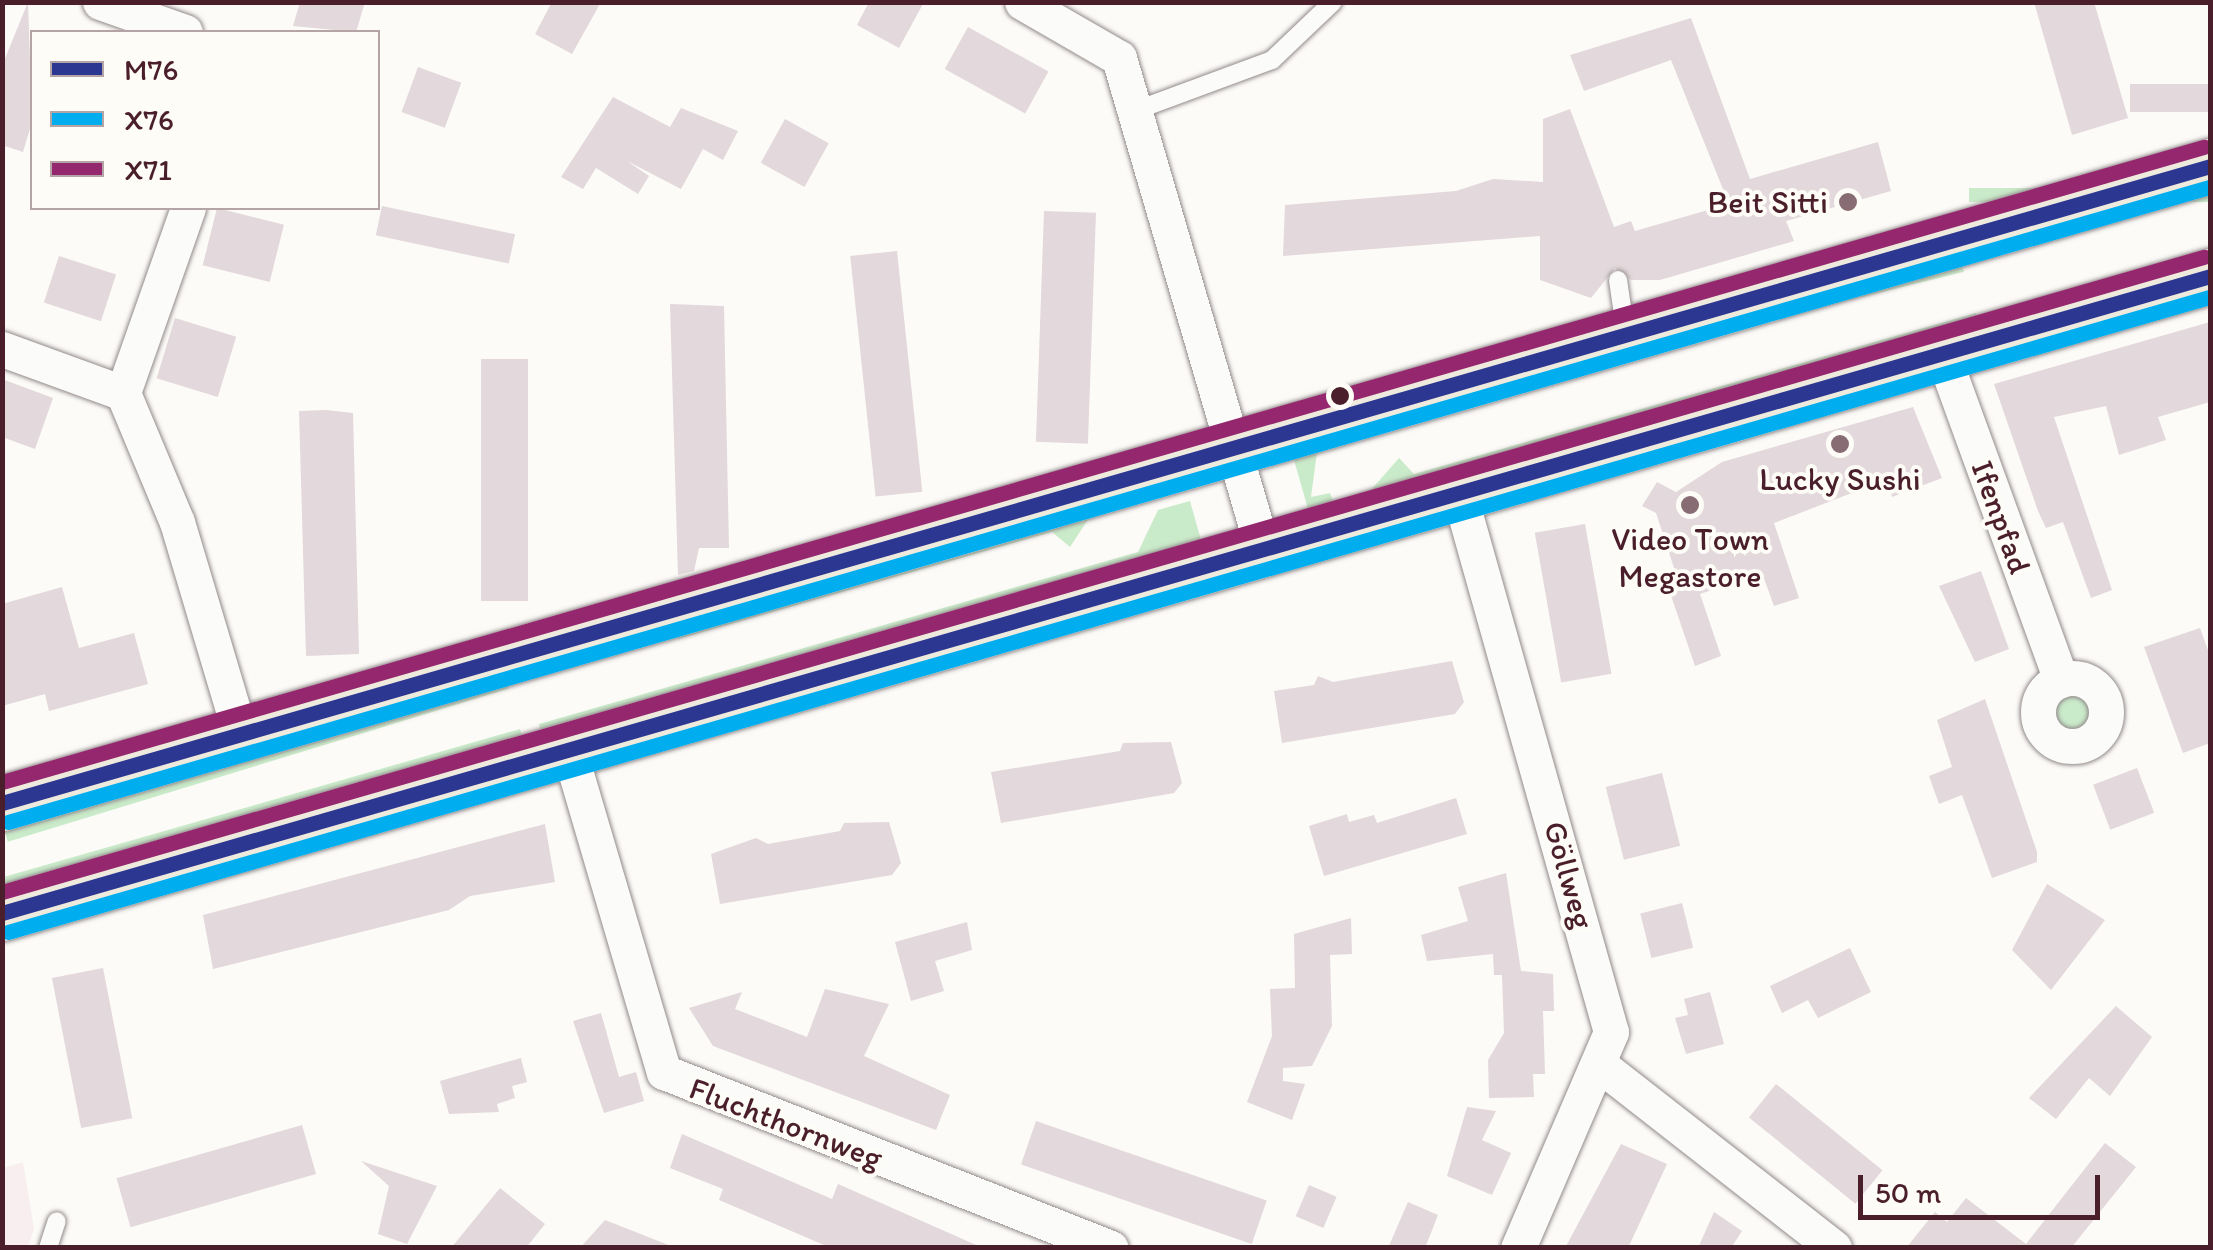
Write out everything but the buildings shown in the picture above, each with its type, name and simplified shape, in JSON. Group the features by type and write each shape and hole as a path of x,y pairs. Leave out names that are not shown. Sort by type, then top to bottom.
{"main road":[{"path":"2,803 2210,166"},
{"path":"2,914 2210,276"}],"street":[{"path":"100,2 179,30"},
{"path":"1022,2 1119,58 1263,550"},
{"path":"187,210 123,393 177,522 240,734"},
{"path":"2,348 123,393"},
{"name":"Ifenpfad","path":"1942,354 2060,680"},
{"name":"Göllweg","path":"1459,493 1610,1020 1600,1066 1518,1248"},
{"name":"Fluchthornweg","path":"569,750 664,1072 1112,1248"},
{"path":"1600,1066 1834,1248"}],"lane":[{"path":"1137,110 1272,60 1333,2"},
{"path":"1618,280 1626,335"},
{"path":"48,1248 57,1222"}],"shaded area":[{"path":"23,1162 34,1229 28,1247 3,1247 3,1168"}],"green space":[{"path":"1969,188 2210,188 2210,202 1969,202"},
{"path":"1961,260 1964,272 1392,414 1389,402"},
{"path":"1976,313 1978,323 1371,490 1399,458 1414,474"},
{"path":"1318,445 1311,497 1330,493 1333,501 1310,516 1292,453"},
{"path":"1190,501 1203,547 542,738 539,724 1138,552 1158,510"},
{"path":"1093,512 1070,547 1052,532 678,639 676,631"},
{"path":"506,679 509,689 8,842 5,832"},
{"path":"2073,693 2087,699 2093,713 2087,727 2073,733 2059,727 2053,713 2059,699"},
{"path":"520,729 524,743 7,892 3,877"}],"transit line":[{"name":"X71","path":"2,782 2204,147"},
{"name":"M76","path":"2,803 2210,166"},
{"name":"X76","path":"8,822 2210,187"},
{"name":"X71","path":"2,892 2204,257"},
{"name":"M76","path":"2,913 2210,276"},
{"name":"X76","path":"8,932 2210,297"}],"place":[{"name":"Beit Sitti","path":"1848,202"},
{"name":"Lucky Sushi","path":"1840,444"},
{"name":"Video Town Megastore","path":"1690,505"}]}
